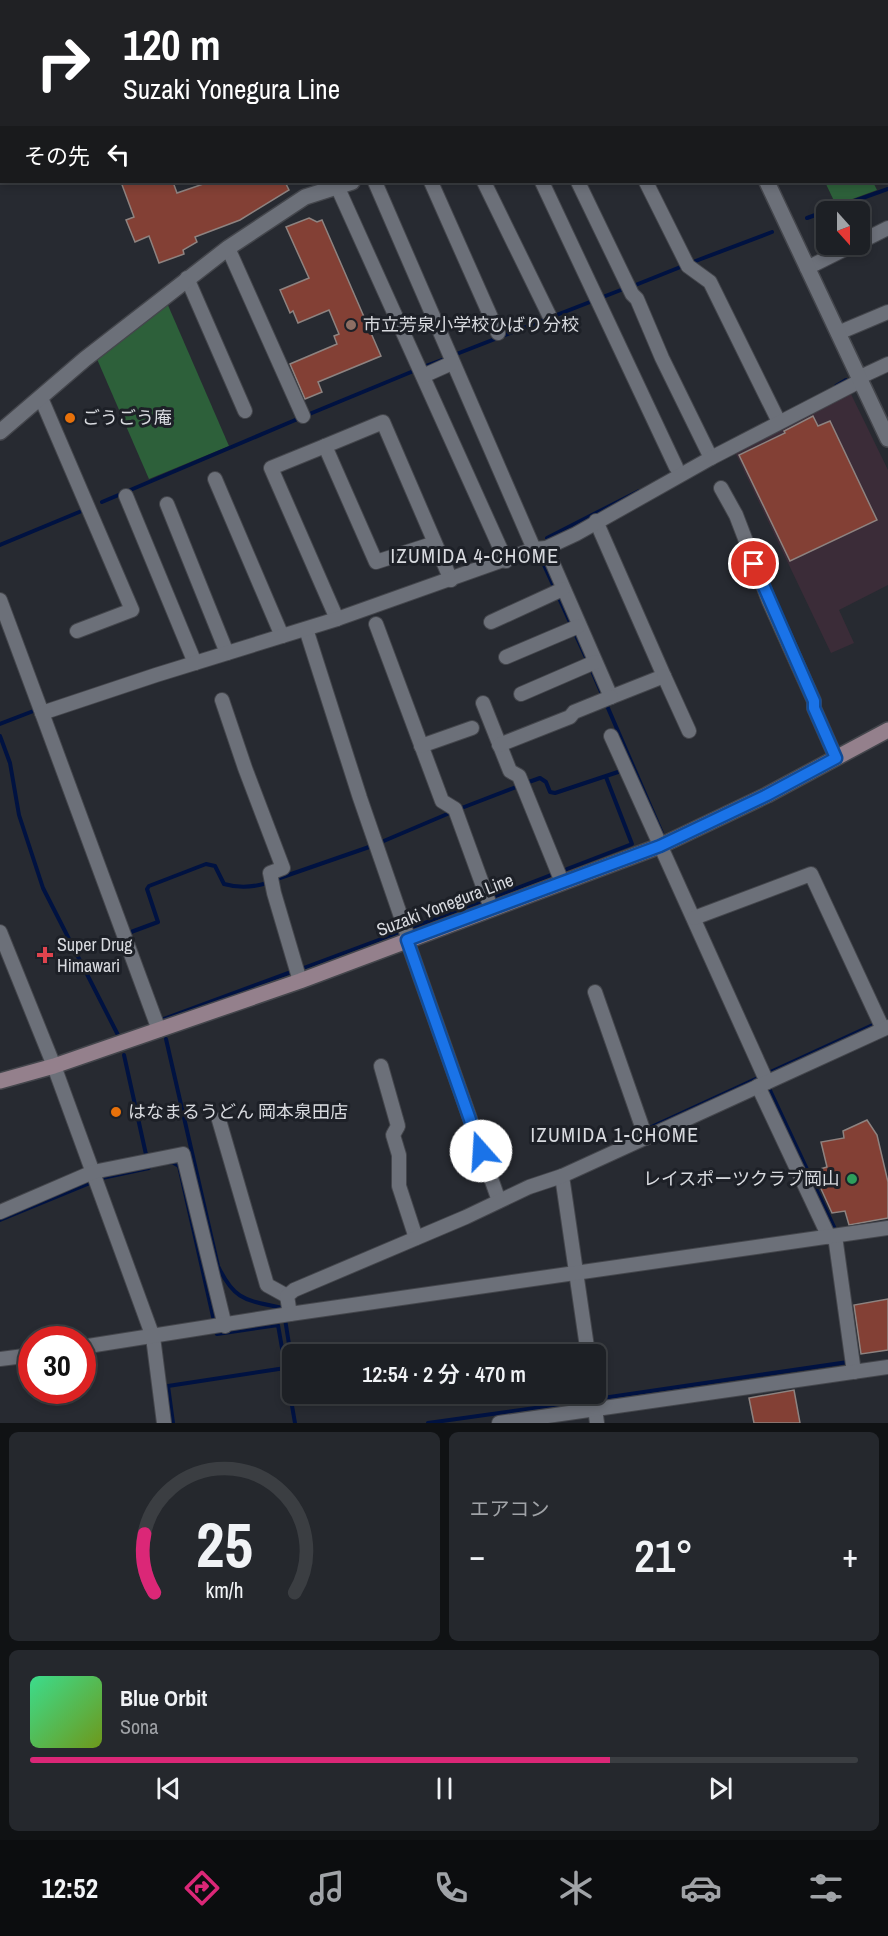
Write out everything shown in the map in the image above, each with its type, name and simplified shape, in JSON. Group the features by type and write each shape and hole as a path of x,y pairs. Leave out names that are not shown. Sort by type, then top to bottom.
{"main road":[{"name":"Suzaki Yonegura Line","path":"0,1081 54,1066 159,1030 298,973 491,908 660,846 767,795 888,730"}],"street":[{"path":"0,432 85,359 228,248 306,197 348,183"},
{"path":"375,183 450,359 540,549 606,699"},
{"path":"431,183 498,333"},
{"path":"484,183 549,315"},
{"path":"542,183 676,467"},
{"path":"578,183 637,299 662,358 710,455"},
{"path":"646,183 688,266 710,282 777,419"},
{"path":"767,183 888,439"},
{"path":"337,186 506,561"},
{"path":"870,237 888,228"},
{"path":"228,248 303,416"},
{"path":"807,268 833,255"},
{"path":"187,278 245,411"},
{"path":"838,333 888,312"},
{"path":"421,371 450,359"},
{"path":"42,713 193,659 280,632 306,629 540,549 576,534 710,455 888,364"},
{"path":"40,399 132,610 77,631"},
{"path":"337,619 272,468 382,422 451,580"},
{"path":"325,446 376,562 435,543"},
{"path":"215,479 280,632"},
{"path":"721,488 736,515 769,602 814,701 814,708 836,758"},
{"path":"126,496 193,659"},
{"path":"167,504 225,649"},
{"path":"596,521 689,731"},
{"path":"491,622 558,592"},
{"path":"0,600 159,1030"},
{"path":"376,624 442,801 455,811 491,908"},
{"path":"506,657 575,627"},
{"path":"306,629 376,845 497,1198"},
{"path":"521,694 591,663"},
{"path":"499,745 664,676"},
{"path":"222,700 283,868 270,873 271,882 298,973"},
{"path":"483,703 510,771 519,776 523,785 562,882"},
{"path":"421,746 472,728"},
{"path":"611,736 660,846 697,917 764,1081 832,1237 853,1365"},
{"path":"219,1120 267,1285 283,1294 497,1198 562,1176 644,1133 764,1081 883,1025 810,874 697,917"},
{"path":"0,932 54,1066 153,1337 164,1423"},
{"path":"596,992 644,1133"},
{"path":"381,1066 398,1126 393,1135 399,1155 399,1186 414,1234"},
{"path":"0,1212 93,1173 183,1154 219,1327"},
{"path":"562,1176 587,1344"},
{"path":"96,1345 577,1272 888,1228"},
{"path":"283,1294 286,1315"},
{"path":"0,1359 18,1357"},
{"path":"499,1423 596,1416 853,1365 888,1367"}],"shaded area":[{"path":"849,390 888,470 888,585 839,610 854,643 831,653 734,450"}],"green space":[{"path":"825,183 874,183 877,190 847,201 834,201"},
{"path":"167,303 229,446 149,479 97,359"}],"building":[{"path":"121,183 173,183 177,193 206,183 286,183 289,190 240,220 195,237 197,242 183,250 184,254 159,263 149,236 135,242 126,220 134,217"},
{"path":"309,218 317,222 322,220 381,356 318,382 322,392 305,399 290,364 337,344 334,336 339,334 329,310 298,323 293,311 290,313 280,290 309,278 286,227"},
{"path":"813,416 818,426 830,421 877,520 790,561 739,455 785,433 784,431"},
{"path":"867,1120 877,1135 888,1182 888,1218 849,1225 845,1211 832,1213 813,1171 827,1167 821,1142 844,1138 843,1131"},
{"path":"888,1299 888,1350 861,1354 854,1305"},
{"path":"794,1390 800,1423 754,1423 749,1398"}],"waterway":[{"path":"807,218 888,189"},
{"path":"693,262 772,232"},
{"path":"633,286 683,266"},
{"path":"454,355 626,288"},
{"path":"423,367 447,358"},
{"path":"307,415 416,370"},
{"path":"836,386 846,380"},
{"path":"102,502 300,418"},
{"path":"547,538 639,491"},
{"path":"0,545 84,510"},
{"path":"544,565 588,662"},
{"path":"592,671 662,833"},
{"path":"0,724 36,710"},
{"path":"0,736 10,763 19,815 43,888 119,1037"},
{"path":"526,783 540,778 546,782 550,792 555,793 618,772"},
{"path":"567,869 632,844 606,777"},
{"path":"459,809 519,786"},
{"path":"379,843 452,812"},
{"path":"274,880 372,846"},
{"path":"131,932 158,922 147,889 149,886 206,864 215,866 224,884 246,887 267,883"},
{"path":"494,897 551,875"},
{"path":"301,969 483,901"},
{"path":"161,1020 294,971"},
{"path":"647,1129 877,1023"},
{"path":"166,1039 218,1266 230,1287 243,1298 283,1308"},
{"path":"124,1055 147,1159"},
{"path":"768,1086 835,1229"},
{"path":"617,1144 640,1133"},
{"path":"169,1163 172,1162 179,1166 217,1334 278,1325 295,1423"},
{"path":"102,1178 149,1168"},
{"path":"0,1220 90,1183"},
{"path":"285,1319 289,1344"},
{"path":"606,1398 848,1362"},
{"path":"173,1423 168,1386 282,1369"},
{"path":"428,1423 564,1404"}],"place":[{"name":"市立芳泉小学校ひばり分校","path":"351,325"},
{"name":"ごうごう庵","path":"70,418"},
{"name":"Super Drug Himawari","path":"45,955"},
{"name":"はなまるうどん 岡本泉田店","path":"116,1112"},
{"name":"レイスポーツクラブ岡山","path":"852,1179"}],"district":[{"name":"IZUMIDA 4-CHOME","path":"475,556"},
{"name":"IZUMIDA 1-CHOME","path":"615,1135"}],"route":[{"path":"481,1151 407,940 660,846 767,795 836,758 814,708 814,701 754,564"}]}
